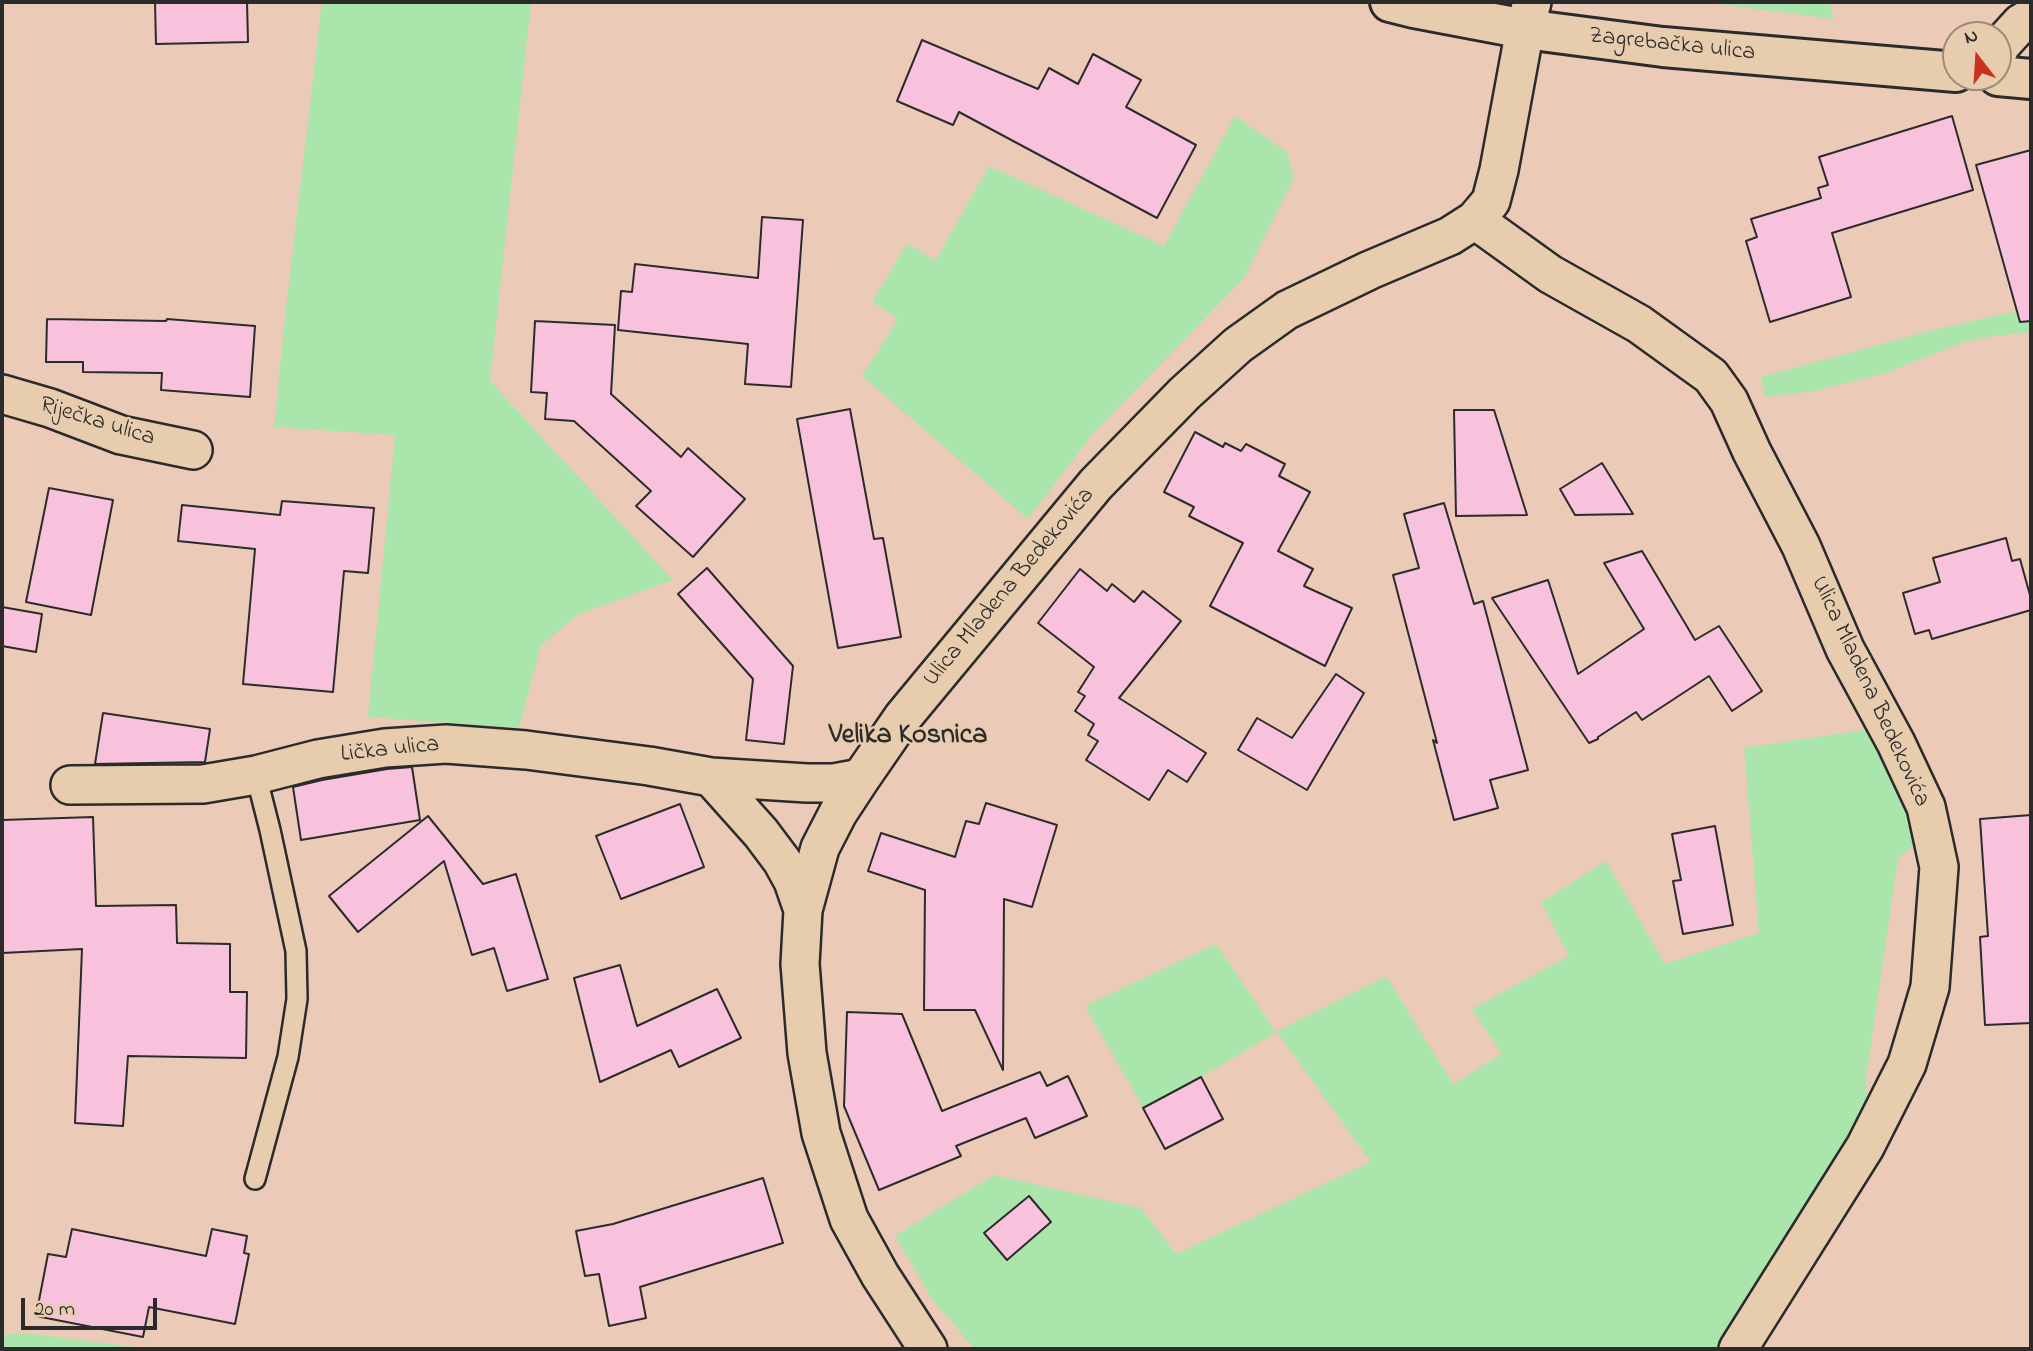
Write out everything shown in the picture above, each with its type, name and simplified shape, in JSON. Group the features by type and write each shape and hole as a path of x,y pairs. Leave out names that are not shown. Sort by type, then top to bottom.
{"street":[{"name":"Zagrebačka ulica","path":"1390,2 1414,8 1529,15 1662,47 1942,71"},
{"name":"Ulica Mladena Bedekovića","path":"928,1349 880,1275 849,1219 821,1133 807,1053 800,964 803,910 820,848 838,813 903,717 1096,484 1203,377 1238,345 1287,310 1370,270 1450,236 1475,220 1491,201 1529,15"},
{"path":"2012,33 2021,23 2031,18"},
{"path":"2012,77 2031,79"},
{"name":"Ulica Mladena Bedekovića","path":"1475,220 1550,274 1639,324 1711,376 1729,401 1801,546 1845,649 1896,743 1926,807 1939,867 1930,987 1907,1064 1865,1147 1738,1349"},
{"name":"Riječka ulica","path":"2,394 50,408 121,435 192,450"},
{"name":"Lička ulica","path":"70,785 203,784 256,775 318,758 385,748 446,744 526,750 711,777 807,783 834,783 861,778"},
{"path":"711,777 782,861 793,881 803,910"}],"lane":[{"path":"255,1179 288,1057 297,999 296,951 256,775"}],"green space":[{"path":"322,2 531,2 490,381 673,580 579,614 541,645 519,728 368,717 395,435 274,427"},
{"path":"1702,2 1829,2 1834,19"},
{"path":"1235,116 1287,152 1294,178 1244,278 1091,436 1028,519 862,376 898,319 872,302 907,244 936,260 989,166 1164,246"},
{"path":"2031,308 2031,332 1964,342 1885,373 1815,391 1765,397 1761,377 1929,331"},
{"path":"1870,729 1893,770 1919,840 1898,859 1866,1078 1867,1116 1719,1349 975,1349 932,1299 895,1236 994,1175 1141,1208 1176,1254 1371,1162 1277,1032 1143,1108 1085,1006 1216,944 1276,1032 1386,976 1453,1084 1502,1054 1472,1009 1569,956 1541,902 1606,861 1665,964 1759,933 1744,748"},
{"path":"23,1333 151,1349 2,1349 2,1335"}],"building":[{"path":"155,2 247,2 248,42 156,44"},
{"path":"922,40 1038,89 1049,68 1078,84 1093,54 1141,80 1126,107 1196,145 1157,218 959,112 953,125 897,101"},
{"path":"1952,116 1973,190 1832,233 1851,297 1770,322 1746,241 1757,237 1751,219 1821,198 1818,188 1828,185 1819,157"},
{"path":"2031,150 2031,321 2020,322 1976,165"},
{"path":"762,217 803,220 791,387 745,384 748,344 618,330 621,291 632,292 635,264 758,278"},
{"path":"47,319 167,319 255,326 250,397 161,390 162,373 83,372 83,362 46,362"},
{"path":"535,321 615,325 611,394 681,457 688,448 745,499 693,557 636,506 651,491 574,421 545,419 547,393 531,392"},
{"path":"850,409 874,539 883,538 901,637 838,648 797,419"},
{"path":"1454,410 1494,410 1527,515 1456,516"},
{"path":"1195,432 1223,447 1225,443 1241,451 1246,444 1285,464 1279,476 1310,492 1278,551 1313,569 1304,586 1352,608 1325,666 1210,606 1243,543 1189,516 1194,507 1164,492"},
{"path":"1602,463 1633,514 1575,515 1560,489"},
{"path":"49,488 113,500 91,615 26,602"},
{"path":"282,501 374,508 368,573 344,571 333,692 243,684 255,549 178,541 182,505 280,515"},
{"path":"1444,503 1474,604 1483,601 1528,770 1490,780 1498,808 1454,820 1433,740 1437,743 1393,575 1419,568 1404,514"},
{"path":"2006,538 2012,561 2020,559 2031,599 2031,610 1932,639 1929,630 1915,634 1903,593 1940,582 1933,558"},
{"path":"1642,551 1695,640 1719,626 1762,691 1732,711 1709,676 1642,720 1636,712 1589,743 1492,598 1548,580 1578,674 1644,629 1604,563"},
{"path":"707,568 793,666 784,744 746,740 753,679 678,594"},
{"path":"1080,569 1107,591 1112,584 1134,602 1143,591 1181,621 1119,698 1206,753 1187,782 1168,770 1149,800 1086,760 1098,741 1088,735 1094,724 1075,711 1085,696 1078,692 1094,667 1038,623"},
{"path":"2,607 42,614 36,652 2,646"},
{"path":"1336,674 1364,693 1307,790 1238,750 1257,718 1292,738"},
{"path":"103,713 210,729 205,762 95,764"},
{"path":"412,767 420,820 301,840 293,787 387,769"},
{"path":"986,803 1057,825 1032,907 1004,899 1003,1070 975,1010 924,1010 925,890 868,871 881,833 955,857 966,821 979,824"},
{"path":"680,804 704,867 621,899 596,836"},
{"path":"2031,815 2031,1023 1985,1025 1980,937 1988,936 1980,819"},
{"path":"428,816 483,884 516,874 548,979 507,991 494,948 472,955 444,861 358,932 329,896"},
{"path":"93,817 96,906 176,905 177,943 230,944 230,992 247,992 246,1058 128,1056 123,1126 75,1123 82,949 2,953 2,820"},
{"path":"1715,826 1733,925 1683,934 1673,881 1681,880 1672,834"},
{"path":"620,965 637,1026 717,989 741,1038 679,1067 671,1050 600,1082 574,978"},
{"path":"847,1012 902,1014 942,1111 1040,1072 1047,1086 1068,1076 1087,1116 1035,1138 1026,1118 956,1146 961,1156 879,1190 844,1106"},
{"path":"1201,1077 1223,1119 1165,1149 1143,1108"},
{"path":"763,1178 783,1243 640,1287 646,1318 609,1326 599,1274 585,1276 576,1231 613,1224"},
{"path":"1029,1196 1051,1222 1007,1260 984,1233"},
{"path":"72,1229 206,1256 212,1229 247,1236 244,1253 249,1254 235,1324 149,1307 143,1337 36,1316 48,1254 66,1257"}],"district":[{"name":"Velika Kosnica","path":"908,737"}]}
